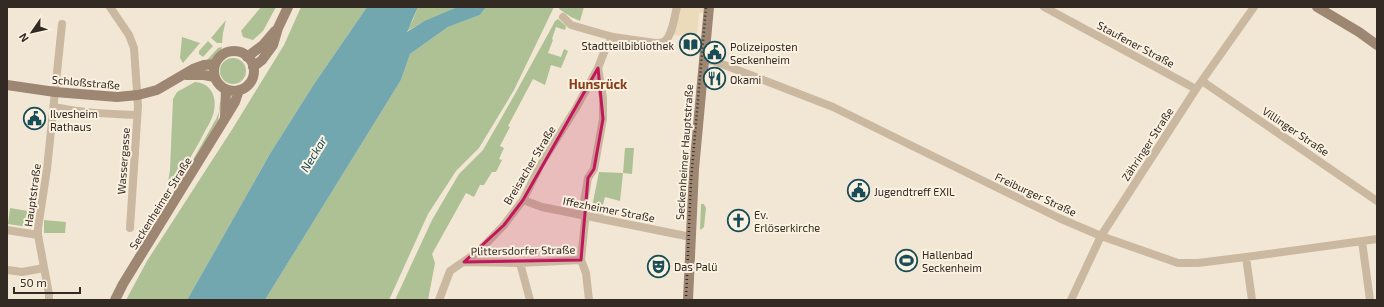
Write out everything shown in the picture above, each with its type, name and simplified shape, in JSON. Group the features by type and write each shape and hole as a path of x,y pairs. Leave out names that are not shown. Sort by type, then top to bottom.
{"main road":[{"path":"253,67 262,60 273,45 278,28 288,7"},
{"name":"Seckenheimer Hauptstraße","path":"688,300 694,169 709,7"},
{"path":"1317,7 1359,32 1377,45"},
{"path":"247,57 263,45 278,28"},
{"path":"237,52 247,57 253,67 253,73 249,84 239,90 230,91 217,82 215,77 215,64 220,57 228,53 237,52"},
{"name":"Schloßstraße","path":"7,85 55,92 118,98 138,96 157,90 193,69 204,65 215,64"},
{"name":"Schloßstraße","path":"182,76 198,74 215,77"},
{"name":"Seckenheimer Straße","path":"225,118 226,89"},
{"name":"Seckenheimer Straße","path":"115,300 218,131 235,102 239,90"}],"street":[{"name":"Wassergasse","path":"110,7 130,34 134,48 138,96 130,228"},
{"path":"563,17 571,25 613,37 655,43 662,42 669,35 677,7"},
{"name":"Staufener Straße","path":"1044,7 1196,89"},
{"name":"Zähringer Straße","path":"1070,300 1101,236 1196,89 1254,7"},
{"name":"Hauptstraße","path":"49,300 50,294 38,235 38,228 47,169 62,24"},
{"name":"Breisacher Straße","path":"440,300 450,272 479,251 504,225 523,200 541,164 576,108 598,68 606,47 613,37"},
{"name":"Freiburger Straße","path":"704,60 714,62 756,77 833,107 1045,211 1101,236 1178,263 1198,263 1246,258 1377,239"},
{"path":"589,300 586,273 581,260 585,221 583,208 588,178 594,169 603,119 603,98 598,68"},
{"name":"Villinger Straße","path":"1202,81 1377,200"},
{"path":"54,106 70,110 101,114 137,115"},
{"name":"Iffezheimer Straße","path":"523,200 542,207 691,237"},
{"path":"7,230 38,235"},
{"path":"1362,241 1370,300"},
{"path":"1246,258 1252,300"},
{"name":"Plittersdorfer Straße","path":"464,262 520,263 581,260"},
{"path":"520,263 530,300"},
{"path":"8,270 22,272 44,268"}],"highlighted area":[{"path":"598,68 603,119 594,169 588,178 581,260 464,262 504,225 523,200"}],"green space":[{"path":"261,7 276,7 263,31 253,40 243,37 241,31"},
{"path":"301,7 367,7 314,84 271,152 187,300 126,300 147,261 233,128 284,45"},
{"path":"418,7 457,7 424,21 406,32"},
{"path":"486,7 554,7 514,90 479,148 456,171 428,214 389,300 265,300 401,80 410,54 448,27 480,15"},
{"path":"560,7 584,7 580,21 559,9"},
{"path":"558,19 566,26 565,30 556,27 548,53 561,57 564,49 568,51 561,68 551,65 545,85 533,79 508,126 510,127 500,146 504,148 499,159 502,160 496,172 492,172 484,185 480,185 474,197 466,193 432,254 435,263 428,300 395,300 432,220 459,174 483,150 555,21"},
{"path":"226,20 222,43 217,43 211,38"},
{"path":"182,37 200,43 183,63 180,58"},
{"path":"208,41 213,46 203,57 199,54 199,51"},
{"path":"222,47 217,57 206,61 218,48"},
{"path":"233,58 242,62 246,71 242,80 233,84 224,80 220,71 224,62"},
{"path":"195,82 205,85 212,92 215,101 214,111 201,139 174,186 168,182 170,170 173,99 177,92"},
{"path":"221,102 218,120 192,165 190,165 216,119 219,112"},
{"path":"625,148 634,148 632,174 623,173"},
{"path":"599,172 623,173 620,201 605,197 602,208 605,209 603,215 591,212"},
{"path":"701,204 704,204 706,208 704,227 700,230"},
{"path":"10,208 34,212 32,225 28,227 8,224"},
{"path":"44,220 66,222 65,233 44,233"}],"shaded area":[{"path":"681,7 704,7 703,13 699,13 697,37 672,35"}],"water":[{"name":"Neckar","path":"367,7 418,7 407,32 424,21 457,7 486,7 480,15 448,27 410,54 401,80 265,300 187,300 271,152 314,84"}],"railway":[{"path":"686,300 691,181 706,7"}],"place":[{"name":"Stadtteilbibliothek","path":"690,45"},
{"name":"Polizeiposten Seckenheim","path":"714,52"},
{"name":"Okami","path":"714,79"},
{"name":"Ilvesheim Rathaus","path":"35,119"},
{"name":"Jugendtreff EXIL","path":"859,191"},
{"name":"Ev. Erlöserkirche","path":"739,220"},
{"name":"Hallenbad Seckenheim","path":"906,260"},
{"name":"Das Palü","path":"659,266"}],"district":[{"name":"Hunsrück","path":"598,84"}]}
